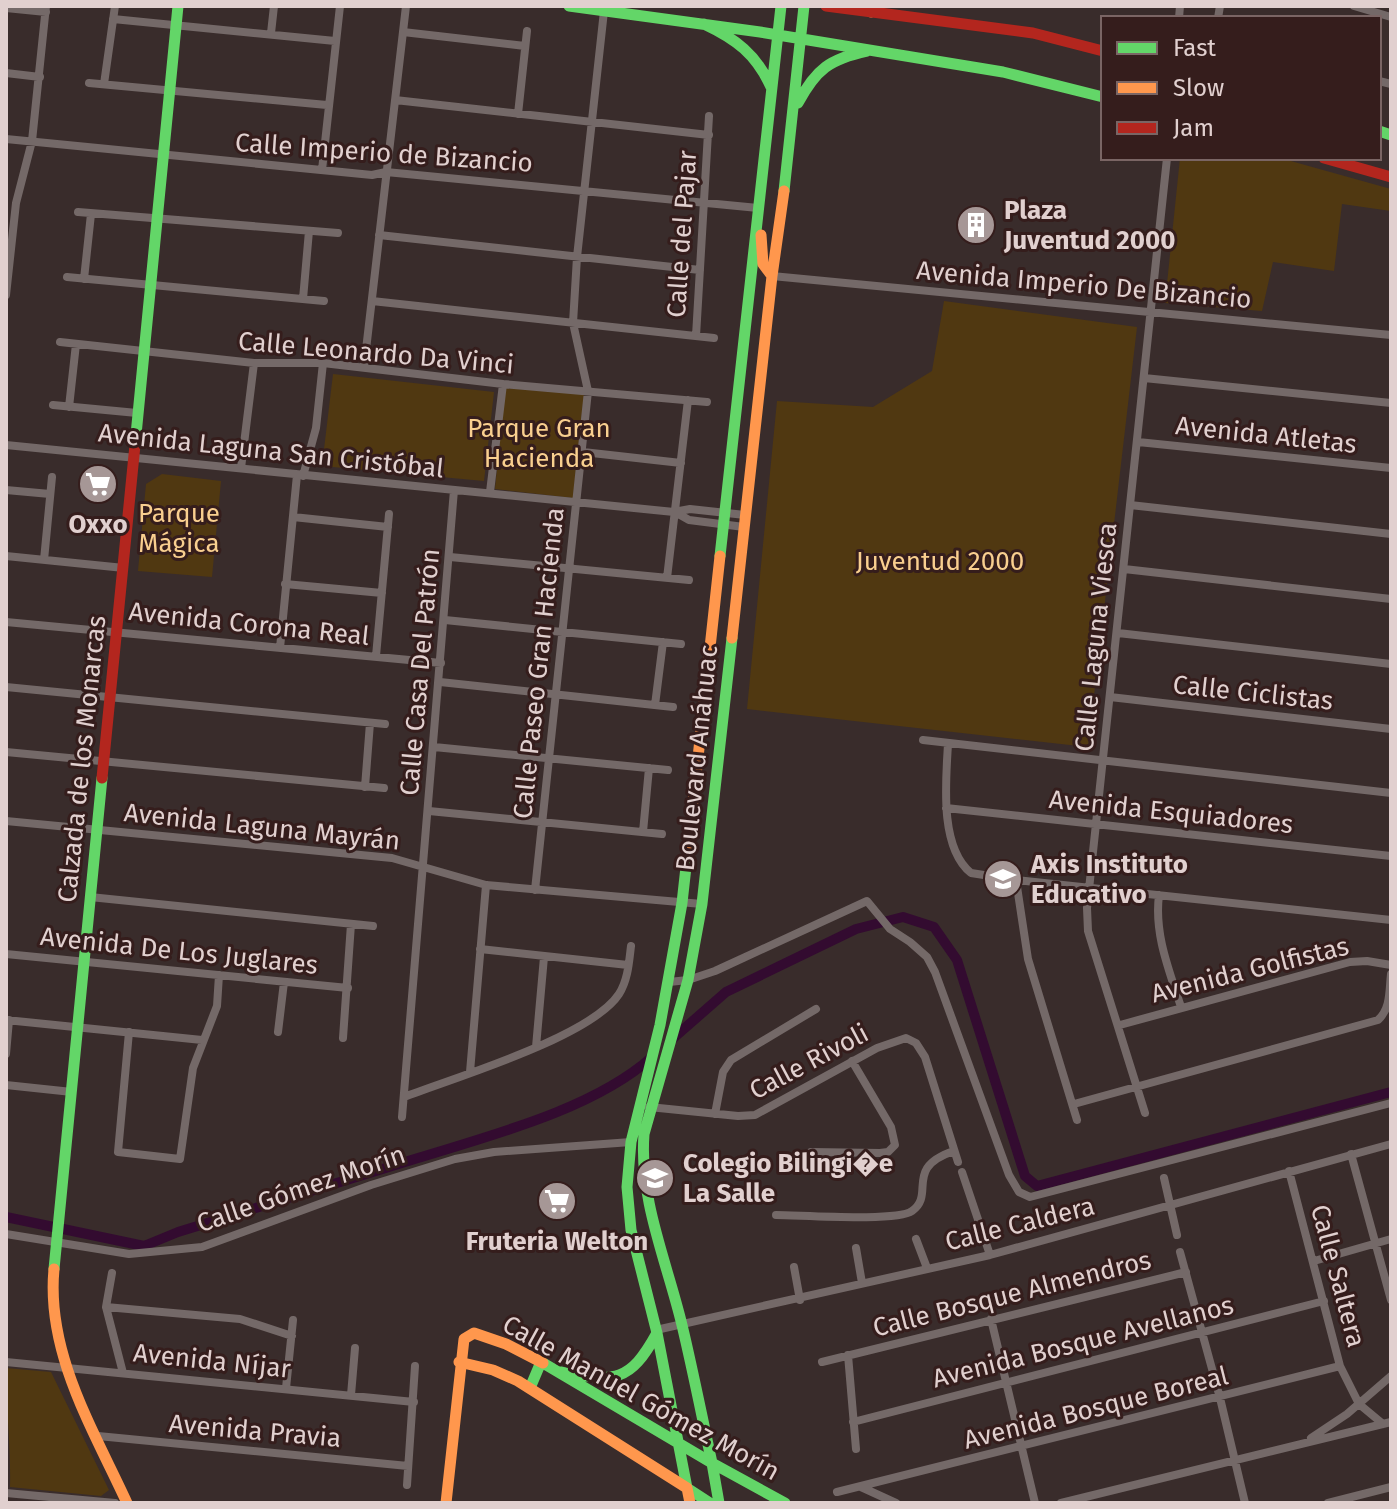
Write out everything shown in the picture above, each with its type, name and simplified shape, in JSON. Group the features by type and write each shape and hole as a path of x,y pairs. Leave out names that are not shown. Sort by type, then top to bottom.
{"main road":[{"name":"Calzada de los Monarcas","path":"127,1503 65,1367 56,1331 52,1290 178,6"},
{"path":"569,6 801,39 1030,78 1101,96"},
{"name":"Boulevard Anáhuac","path":"719,1503 682,1325 644,1181 642,1142 648,1068 669,982 682,903 781,6"},
{"name":"Boulevard Anáhuac","path":"690,1503 630,1218 627,1187 631,1142 668,1049 688,980 702,904 772,276 795,109 804,6"},
{"path":"826,6 1033,33 1101,50"},
{"path":"704,24 737,40 751,51 772,91"},
{"path":"795,109 809,81 821,67 840,56 867,51"},
{"path":"1030,78 1050,78 1101,89"},
{"path":"1331,160 1391,177"},
{"path":"758,208 762,268 772,276"},
{"path":"561,1372 599,1378 623,1375 641,1362 656,1332"},
{"name":"Calle Manuel Gómez Morín","path":"710,1503 507,1375 459,1362 464,1339 474,1333 561,1372 785,1503"},
{"path":"446,1503 459,1362"},
{"path":"530,1388 541,1362"}],"street":[{"path":"104,84 115,6"},
{"path":"271,33 274,6"},
{"path":"322,170 340,6"},
{"path":"364,367 406,6"},
{"path":"1354,6 1391,17"},
{"path":"6,8 46,9 32,141 11,202 6,295"},
{"name":"Calle Paseo Gran Hacienda","path":"535,890 588,391 573,323 577,257 604,11"},
{"path":"113,19 335,41"},
{"path":"518,114 527,31"},
{"path":"403,32 525,46"},
{"path":"6,73 40,77"},
{"path":"89,83 327,105"},
{"path":"395,100 709,135"},
{"name":"Calle del Pajar","path":"696,336 709,116"},
{"name":"Calle Imperio de Bizancio","path":"6,139 372,175 386,172 758,208"},
{"name":"Calle Laguna Viesca","path":"1145,1113 1120,1025 1088,931 1087,888 1118,633 1167,160"},
{"path":"78,212 338,233"},
{"path":"84,279 91,214"},
{"path":"303,299 309,231"},
{"path":"379,235 700,270"},
{"name":"Avenida Imperio De Bizancio","path":"772,276 1391,335"},
{"path":"67,277 324,301"},
{"path":"372,301 714,338"},
{"name":"Calle Leonardo Da Vinci","path":"60,342 254,363 323,363 503,384 707,402"},
{"path":"69,407 76,344"},
{"path":"241,468 254,363"},
{"path":"280,648 293,517 300,475 316,428 323,363"},
{"path":"1144,378 1391,403"},
{"path":"490,492 503,384"},
{"path":"667,578 688,400"},
{"path":"53,405 137,413"},
{"name":"Avenida Atletas","path":"1138,442 1391,468"},
{"name":"Avenida Laguna San Cristóbal","path":"6,445 674,512 690,509 722,519 745,521"},
{"path":"583,452 681,463"},
{"path":"44,560 52,477"},
{"path":"6,490 50,494"},
{"name":"Calle Casa Del Patrón","path":"402,1117 454,490"},
{"path":"1130,505 1391,534"},
{"path":"376,656 389,514"},
{"path":"293,517 388,527"},
{"path":"6,556 124,568"},
{"path":"450,557 689,580"},
{"path":"1124,569 1391,599"},
{"path":"285,584 382,593"},
{"path":"445,620 681,644"},
{"name":"Avenida Corona Real","path":"6,622 441,663"},
{"path":"1118,633 1391,664"},
{"path":"655,705 663,642"},
{"path":"440,682 673,707"},
{"path":"6,687 385,724"},
{"name":"Calle Ciclistas","path":"1110,697 1391,729"},
{"path":"365,787 370,723"},
{"path":"923,740 1391,793"},
{"path":"948,744 946,808 953,839 964,866 978,875 1391,920"},
{"path":"434,747 668,770"},
{"path":"6,752 384,788"},
{"path":"643,832 649,768"},
{"name":"Avenida Esquiadores","path":"946,808 1391,856"},
{"path":"429,811 662,834"},
{"name":"Avenida Laguna Mayrán","path":"6,821 392,858 486,885 702,904"},
{"path":"1016,880 1028,959 1077,1120"},
{"path":"470,1072 486,885"},
{"path":"1159,895 1159,935 1181,1007"},
{"path":"90,897 373,926"},
{"path":"669,982 688,980 733,964 867,901 890,929 927,957 1009,1175 1019,1192 1027,1196 1039,1196 1391,1103"},
{"path":"343,1038 351,924"},
{"path":"404,1097 536,1047 602,1013 618,995 626,979 631,946"},
{"path":"480,949 628,965"},
{"name":"Avenida De Los Juglares","path":"6,954 348,988"},
{"path":"536,1047 544,957"},
{"name":"Avenida Golfistas","path":"1120,1025 1350,962 1391,965"},
{"path":"1074,1104 1378,1020 1384,1014 1391,974"},
{"path":"129,1032 118,1152 180,1159 193,1068 217,1006 219,975"},
{"path":"278,1032 284,982"},
{"path":"715,1114 723,1072 728,1063 816,1009"},
{"path":"6,1054 8,1020 202,1040"},
{"name":"Calle Rivoli","path":"645,1106 746,1116 764,1111 852,1061 906,1038 916,1043 925,1057 990,1255"},
{"path":"811,1152 880,1153 888,1152 895,1145 891,1127 852,1061"},
{"path":"6,1085 72,1092"},
{"name":"Calle Gómez Morín","path":"6,1234 56,1239 129,1254 202,1247 371,1185 455,1159 631,1142"},
{"name":"Calle Caldera","path":"656,1332 990,1255 1391,1144"},
{"path":"776,1215 907,1214 917,1206 928,1164 954,1151"},
{"path":"1351,1154 1391,1300"},
{"name":"Calle Saltera","path":"1289,1171 1340,1366 1359,1404 1387,1423"},
{"path":"1164,1178 1177,1235"},
{"path":"916,1239 927,1268"},
{"path":"1314,1261 1391,1239"},
{"path":"856,1248 862,1283"},
{"path":"1180,1252 1245,1503"},
{"path":"794,1267 800,1300"},
{"name":"Calle Bosque Almendros","path":"822,1362 1186,1272"},
{"path":"112,1273 106,1307 123,1373"},
{"name":"Avenida Bosque Avellanos","path":"853,1422 1324,1301"},
{"path":"106,1307 240,1319 292,1336"},
{"path":"991,1319 1035,1503"},
{"path":"286,1388 293,1320"},
{"path":"351,1395 355,1348"},
{"path":"848,1355 856,1449"},
{"name":"Avenida Níjar","path":"6,1362 414,1402"},
{"path":"407,1485 415,1366"},
{"name":"Avenida Bosque Boreal","path":"837,1492 1340,1366"},
{"path":"1303,1443 1359,1404 1391,1376"},
{"path":"1061,1503 1387,1423"},
{"name":"Avenida Pravia","path":"98,1436 408,1466"},
{"path":"861,1487 896,1503"},
{"path":"1328,1503 1391,1487"},
{"path":"6,1493 115,1503"}],"green space":[{"path":"1180,160 1287,160 1391,189 1391,211 1342,204 1334,271 1273,262 1262,311 1165,303"},
{"name":"Juventud 2000","path":"944,301 1137,327 1088,747 747,709 777,401 873,407 932,371"},
{"path":"333,374 494,392 484,481 322,466"},
{"name":"Parque Gran Hacienda","path":"505,388 584,394 573,498 495,489"},
{"name":"Parque Mágica","path":"162,474 221,481 212,577 138,571 146,484"},
{"path":"6,1368 51,1372 109,1490 101,1496 10,1487"}],"waterway":[{"path":"670,1041 726,992 856,929 903,917 934,927 957,960 1025,1176 1037,1186 1391,1092"},
{"path":"6,1217 144,1246 178,1232 541,1118 601,1091 652,1057"}],"traffic: fast":[{"path":"135,445 178,6"},
{"path":"569,6 760,32 1003,72 1101,96"},
{"path":"720,556 781,6"},
{"path":"784,191 804,6"},
{"path":"704,24 744,49 759,65 771,87"},
{"path":"798,103 825,67 867,51"},
{"path":"1381,132 1391,135"},
{"path":"732,638 702,904 688,980 644,1134 644,1159 650,1207 682,1325 712,1463 785,1503"},
{"path":"54,1269 102,778"},
{"path":"688,849 682,903 660,1025 631,1142 627,1187 631,1230 657,1333 687,1488 710,1503"},
{"path":"561,1372 595,1377 619,1375 638,1362 657,1333"},
{"path":"530,1388 541,1362"},
{"path":"543,1363 712,1463 719,1503"}],"traffic: slow":[{"path":"862,6 871,12"},
{"path":"732,638 784,191"},
{"path":"761,235 763,264 772,276"},
{"path":"688,849 720,556"},
{"path":"54,1269 53,1300 65,1360 87,1419 127,1503"},
{"path":"446,1503 464,1339 474,1333 506,1344 543,1363"},
{"path":"459,1362 493,1370 518,1381 687,1488 690,1503"}],"traffic: jam":[{"path":"826,6 1033,33 1101,50"},
{"path":"1331,160 1391,177"},
{"path":"102,778 135,445"}],"place":[{"name":"Plaza Juventud 2000","path":"976,225"},
{"name":"Oxxo","path":"98,484"},
{"name":"Axis Instituto Educativo","path":"1003,879"},
{"name":"Colegio Bilingi�e La Salle","path":"655,1178"},
{"name":"Fruteria Welton","path":"557,1201"}]}
